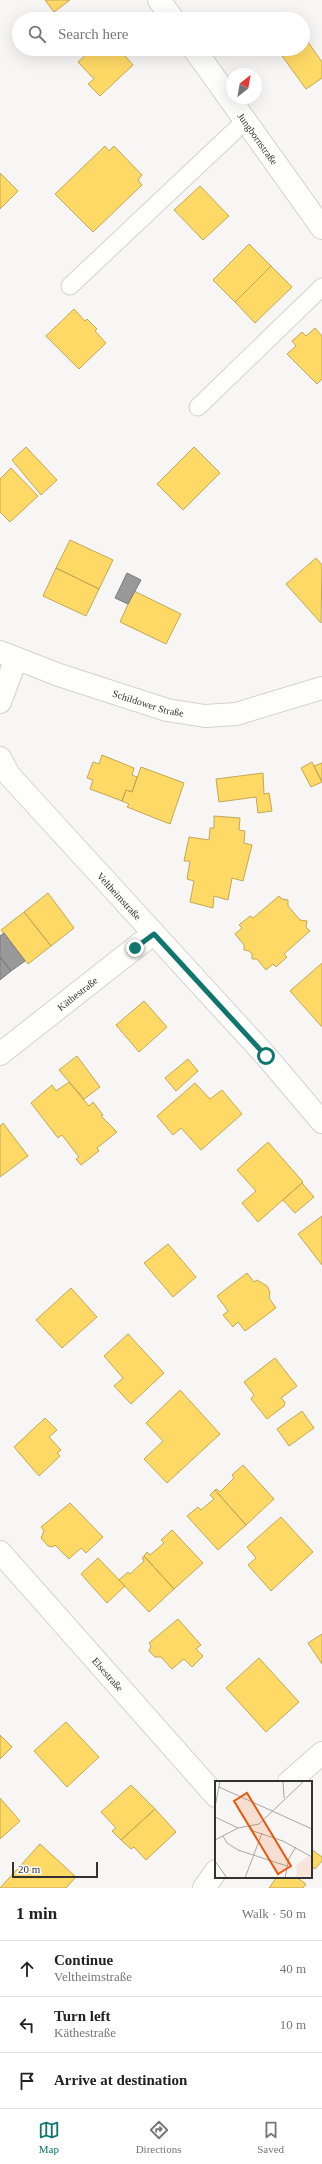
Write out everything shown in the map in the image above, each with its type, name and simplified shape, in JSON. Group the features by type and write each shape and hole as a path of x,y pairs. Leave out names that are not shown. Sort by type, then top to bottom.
{"street":[{"path":"159,0 168,12"},
{"name":"Jungbornstraße","path":"199,56 322,228"},
{"path":"0,702 8,656"},
{"name":"Schildower Straße","path":"8,656 167,710 206,716 236,714 300,696 322,688"},
{"name":"Veltheimstraße","path":"0,758 9,775 266,1056 322,1122"},
{"name":"Käthestraße","path":"0,1054 154,934"},
{"name":"Elsestraße","path":"0,1552 215,1795"},
{"path":"290,1781 322,1753"},
{"path":"204,1888 215,1872"}],"lane":[{"path":"70,286 245,121"},
{"path":"198,407 322,287"}],"building: Homes":[{"path":"45,0 70,0 54,12"},
{"path":"310,45 322,62 322,78 306,89 282,56 310,56"},
{"path":"84,56 125,56 133,65 100,96 88,84 94,79 78,62"},
{"path":"105,146 109,151 114,146 142,175 138,180 142,185 93,232 55,194"},
{"path":"0,173 18,191 0,209"},
{"path":"200,186 229,216 203,240 174,210"},
{"path":"249,244 271,266 235,302 213,280"},
{"path":"271,266 292,287 255,323 235,302"},
{"path":"74,309 85,321 87,319 97,329 95,331 106,343 79,369 46,336"},
{"path":"315,328 322,336 322,379 317,384 287,354 296,346 292,341 302,332 306,336"},
{"path":"26,447 57,480 41,495 12,460"},
{"path":"194,447 220,473 183,510 157,484"},
{"path":"11,468 38,496 10,522 0,512 0,479"},
{"path":"70,540 113,560 99,589 56,568"},
{"path":"316,558 322,565 321,623 286,584"},
{"path":"56,568 99,589 86,616 43,596"},
{"path":"134,591 181,614 166,644 120,622"},
{"path":"102,755 134,768 132,775 137,777 132,792 126,790 122,801 90,789 93,780 87,778 93,762 99,764"},
{"path":"312,762 322,782 311,787 301,768"},
{"path":"322,763 322,782 314,766"},
{"path":"141,767 184,783 170,824 127,807 129,804 122,801 126,790 132,792"},
{"path":"263,773 264,794 269,793 272,811 258,813 256,797 219,802 216,779"},
{"path":"214,816 240,818 239,830 245,831 244,843 252,845 243,881 232,878 228,900 214,896 213,908 190,902 194,881 187,879 190,861 184,861 189,837 209,840 210,828 214,828"},
{"path":"48,893 74,928 51,946 24,912"},
{"path":"279,896 282,899 288,900 288,906 300,920 307,921 306,927 310,931 284,954 287,957 276,967 273,964 266,970 257,959 252,959 252,954 249,951 244,950 244,945 235,934 242,928 239,925 250,916 253,918"},
{"path":"24,912 51,946 28,964 1,930"},
{"path":"322,963 322,1027 290,991"},
{"path":"144,1001 167,1027 139,1052 116,1025"},
{"path":"77,1056 100,1087 84,1099 59,1070"},
{"path":"188,1059 198,1071 176,1091 165,1078"},
{"path":"69,1082 89,1106 93,1102 103,1115 101,1116 117,1132 97,1148 99,1151 81,1165 76,1159 79,1157 62,1135 58,1138 31,1103 52,1085 56,1091"},
{"path":"195,1083 210,1099 222,1090 242,1114 201,1150 181,1128 173,1135 157,1116"},
{"path":"3,1123 28,1156 0,1177 0,1126"},
{"path":"268,1142 303,1182 258,1222 242,1203 256,1191 237,1170"},
{"path":"302,1183 314,1197 295,1213 283,1200"},
{"path":"322,1216 322,1265 298,1234"},
{"path":"168,1244 196,1277 173,1297 144,1263"},
{"path":"247,1273 254,1282 257,1280 267,1286 270,1292 269,1298 276,1308 245,1331 238,1322 233,1327 223,1315 228,1311 217,1296"},
{"path":"71,1288 97,1317 62,1348 36,1320"},
{"path":"128,1334 164,1373 131,1404 114,1386 123,1378 104,1356"},
{"path":"275,1358 297,1386 281,1398 285,1402 284,1406 267,1419 251,1399 254,1395 244,1382"},
{"path":"180,1390 220,1434 167,1483 144,1459 163,1441 146,1423"},
{"path":"302,1411 314,1428 289,1446 277,1429"},
{"path":"45,1418 57,1430 49,1437 61,1450 57,1453 60,1456 39,1476 14,1447"},
{"path":"243,1465 274,1499 246,1525 215,1490 217,1489 220,1492 234,1478 232,1475"},
{"path":"215,1490 246,1525 218,1550 187,1516 198,1507 201,1510 214,1499 210,1495"},
{"path":"70,1503 103,1537 86,1553 81,1548 69,1559 55,1545 53,1547 48,1546 41,1538 44,1531 41,1527"},
{"path":"281,1517 313,1552 271,1591 248,1565 256,1558 247,1547"},
{"path":"172,1530 203,1563 174,1589 144,1556 147,1552 150,1555 164,1543 161,1540"},
{"path":"144,1556 174,1589 149,1612 119,1580 128,1572 130,1574 144,1561 142,1558"},
{"path":"98,1558 125,1586 107,1603 81,1574"},
{"path":"178,1619 201,1645 196,1649 203,1656 192,1667 184,1659 172,1669 161,1657 155,1657 149,1651 151,1646 149,1643"},
{"path":"322,1634 322,1664 308,1643"},
{"path":"259,1658 299,1702 266,1732 226,1688"},
{"path":"66,1722 99,1757 67,1787 34,1751"},
{"path":"0,1735 12,1747 0,1759"},
{"path":"131,1785 155,1809 121,1840 112,1831 116,1828 101,1812"},
{"path":"0,1798 20,1821 0,1839"},
{"path":"155,1809 176,1832 146,1860 134,1847 131,1849 121,1840"},
{"path":"40,1844 76,1877 66,1888 0,1888"},
{"path":"312,1850 322,1857 322,1861 315,1869 312,1867"},
{"path":"276,1878 297,1878 306,1884 303,1888 269,1888"}],"building: Industry":[{"path":"127,573 141,580 128,604 115,598"},
{"path":"4,933 25,961 11,971 0,957 0,936"},
{"path":"0,957 11,971 0,980"}],"route":[{"path":"135,948 154,934 266,1056"}]}
